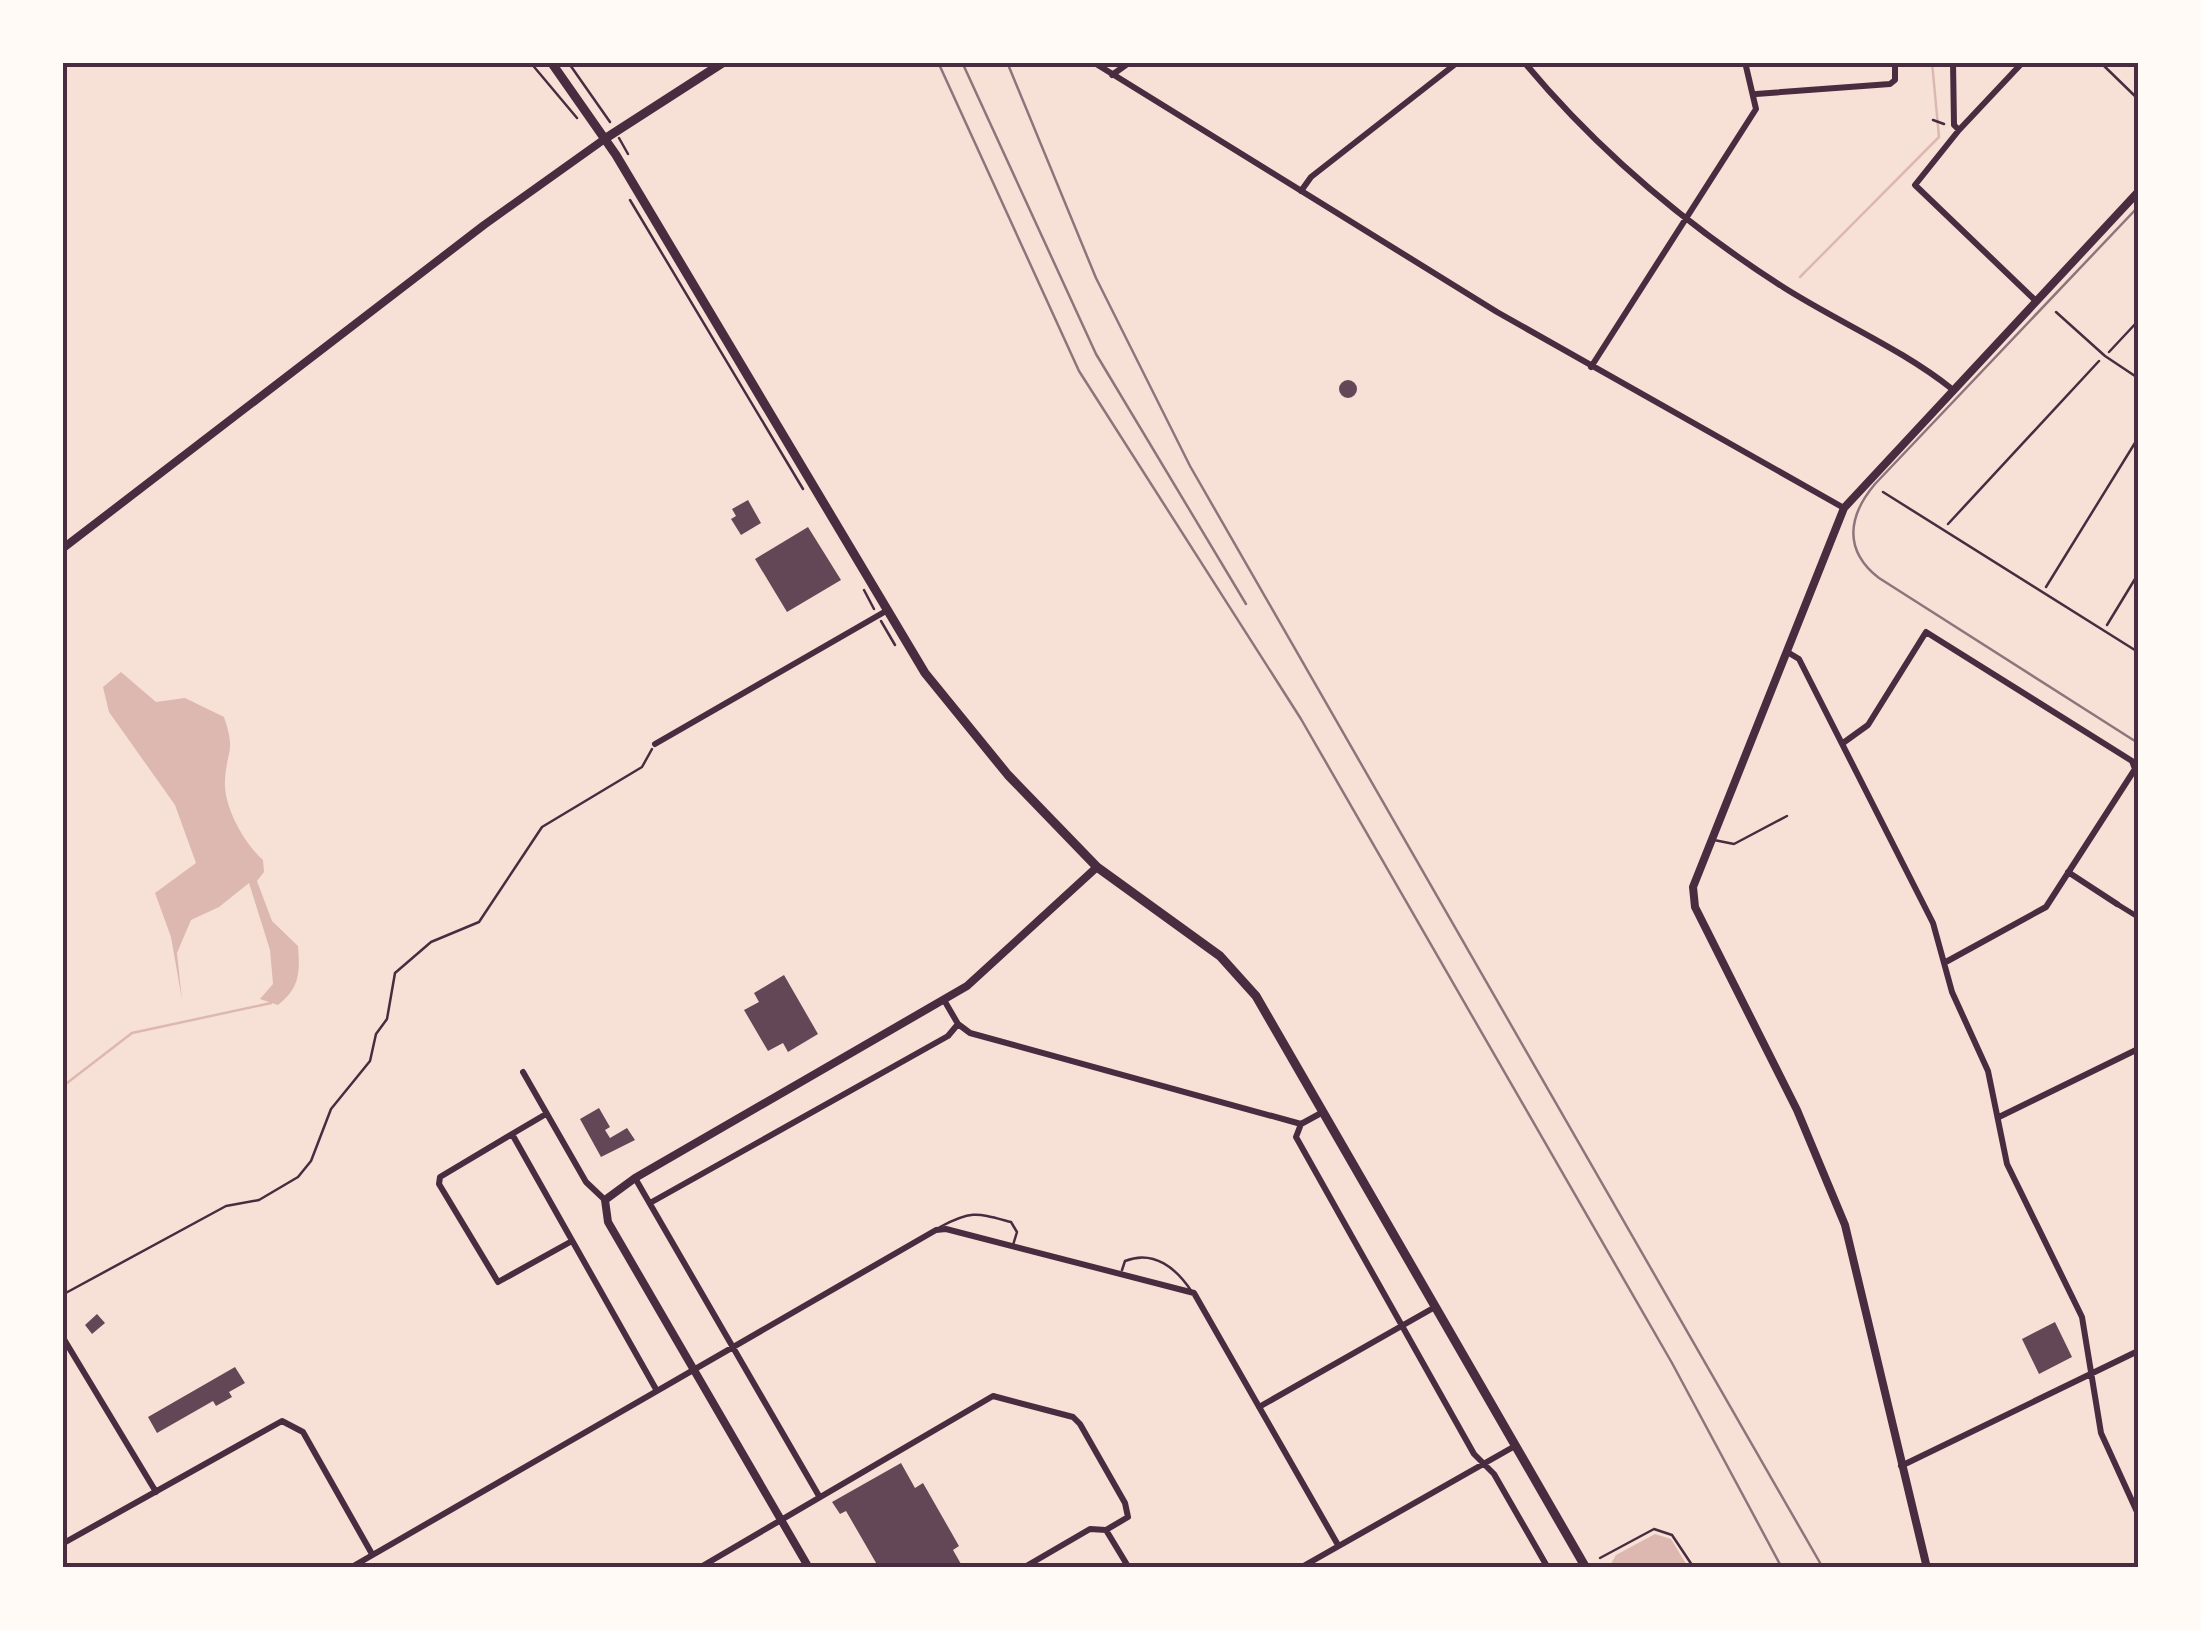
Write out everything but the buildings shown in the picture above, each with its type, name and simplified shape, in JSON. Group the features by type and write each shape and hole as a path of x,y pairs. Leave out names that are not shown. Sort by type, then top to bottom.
{"main road":[{"path":"551,62 606,138 926,673 989,754 1097,867 1233,968 1266,1012 1586,1568"},
{"path":"606,138 724,62"}],"street":[{"path":"1093,62 1591,367 1844,508"},
{"path":"1112,74 1130,62"},
{"path":"1300,191 1311,178 1458,62"},
{"path":"1524,62 1605,149 1686,219 1785,288 1952,390"},
{"path":"1591,367 1756,109 1756,94 1746,62"},
{"path":"1756,94 1890,84 1895,80 1895,62"},
{"path":"1959,130 1954,125 1954,64 1964,62"},
{"path":"2023,62 1914,184 2036,300"},
{"path":"62,549 497,215 606,138"},
{"path":"1927,1568 1900,1466 1876,1341 1841,1212 1797,1110 1695,907 1693,887 1844,508 2138,192"},
{"path":"655,744 886,611"},
{"path":"1843,743 1868,725 1926,632 2132,762 2134,768 2046,907 1944,963"},
{"path":"1789,653 1799,659 1926,906 1952,992 1988,1071 2015,1184 2082,1317 2101,1432 2138,1514"},
{"path":"605,1200 635,1178 985,973 1097,867"},
{"path":"2068,872 2138,917"},
{"path":"944,1000 958,1024 970,1033 1301,1124"},
{"path":"650,1203 948,1036 958,1024"},
{"path":"1999,1117 2138,1050"},
{"path":"523,1072 586,1182 605,1200 606,1217 809,1568"},
{"path":"1322,1112 1301,1124 1296,1137 1400,1326 1548,1568"},
{"path":"546,1114 440,1177 438,1184 498,1282 572,1241"},
{"path":"512,1134 657,1390"},
{"path":"635,1178 819,1496"},
{"path":"350,1568 936,1230 1193,1293 1338,1545"},
{"path":"1259,1407 1435,1307"},
{"path":"62,1336 156,1492"},
{"path":"1900,1466 2138,1351"},
{"path":"699,1568 993,1396 1073,1417 1125,1503 1128,1517 1106,1530 1090,1529 1023,1568"},
{"path":"62,1544 272,1424 288,1421 302,1432 372,1554"},
{"path":"1300,1568 1514,1446"},
{"path":"1106,1530 1129,1568"}],"lane":[{"path":"2100,62 2138,99"},
{"path":"2056,312 2105,356 2138,378"},
{"path":"1883,492 2138,652"},
{"path":"1713,839 1734,844 1787,816"},
{"path":"936,1230 968,1212 977,1213 1012,1222 1017,1232 1013,1247"},
{"path":"1121,1275 1125,1261 1138,1257 1177,1268 1193,1293"}],"path":[{"path":"530,62 577,118"},
{"path":"568,62 606,116"},
{"path":"1933,120 1944,124"},
{"path":"626,191 731,368"},
{"path":"1942,531 2138,321"},
{"path":"2042,592 2138,438"},
{"path":"2104,630 2138,574"},
{"path":"62,1295 226,1206 259,1200 298,1177 311,1161 331,1109 370,1061 376,1034 387,1019 395,973 431,942 479,922 542,828 642,767 655,744"},
{"path":"1600,1558 1654,1529 1672,1534 1694,1568"}],"shaded area":[{"path":"121,672 156,702 185,698 224,717 230,744 225,780 227,801 242,834 263,860 264,872 257,881 272,921 298,946 297,979 278,1005 260,999 273,984 270,950 249,883 219,907 191,920 177,953 182,1000 171,937 155,893 196,863 175,805 109,712 103,687"},
{"path":"1655,1534 1671,1539 1688,1567 1609,1567 1616,1555"}],"waterway":[{"path":"1800,277 1939,137 1932,62"},
{"path":"67,1083 132,1033 271,1003"}],"tram line":[{"path":"938,62 1079,371 1301,719 1672,1363 1782,1568"},
{"path":"962,62 1096,354 1246,604"},
{"path":"2138,207 1875,484 1859,508 1853,533 1859,556 1879,578 2138,743"}],"railway":[{"path":"1007,62 1096,278 1190,466 1823,1568"}]}
